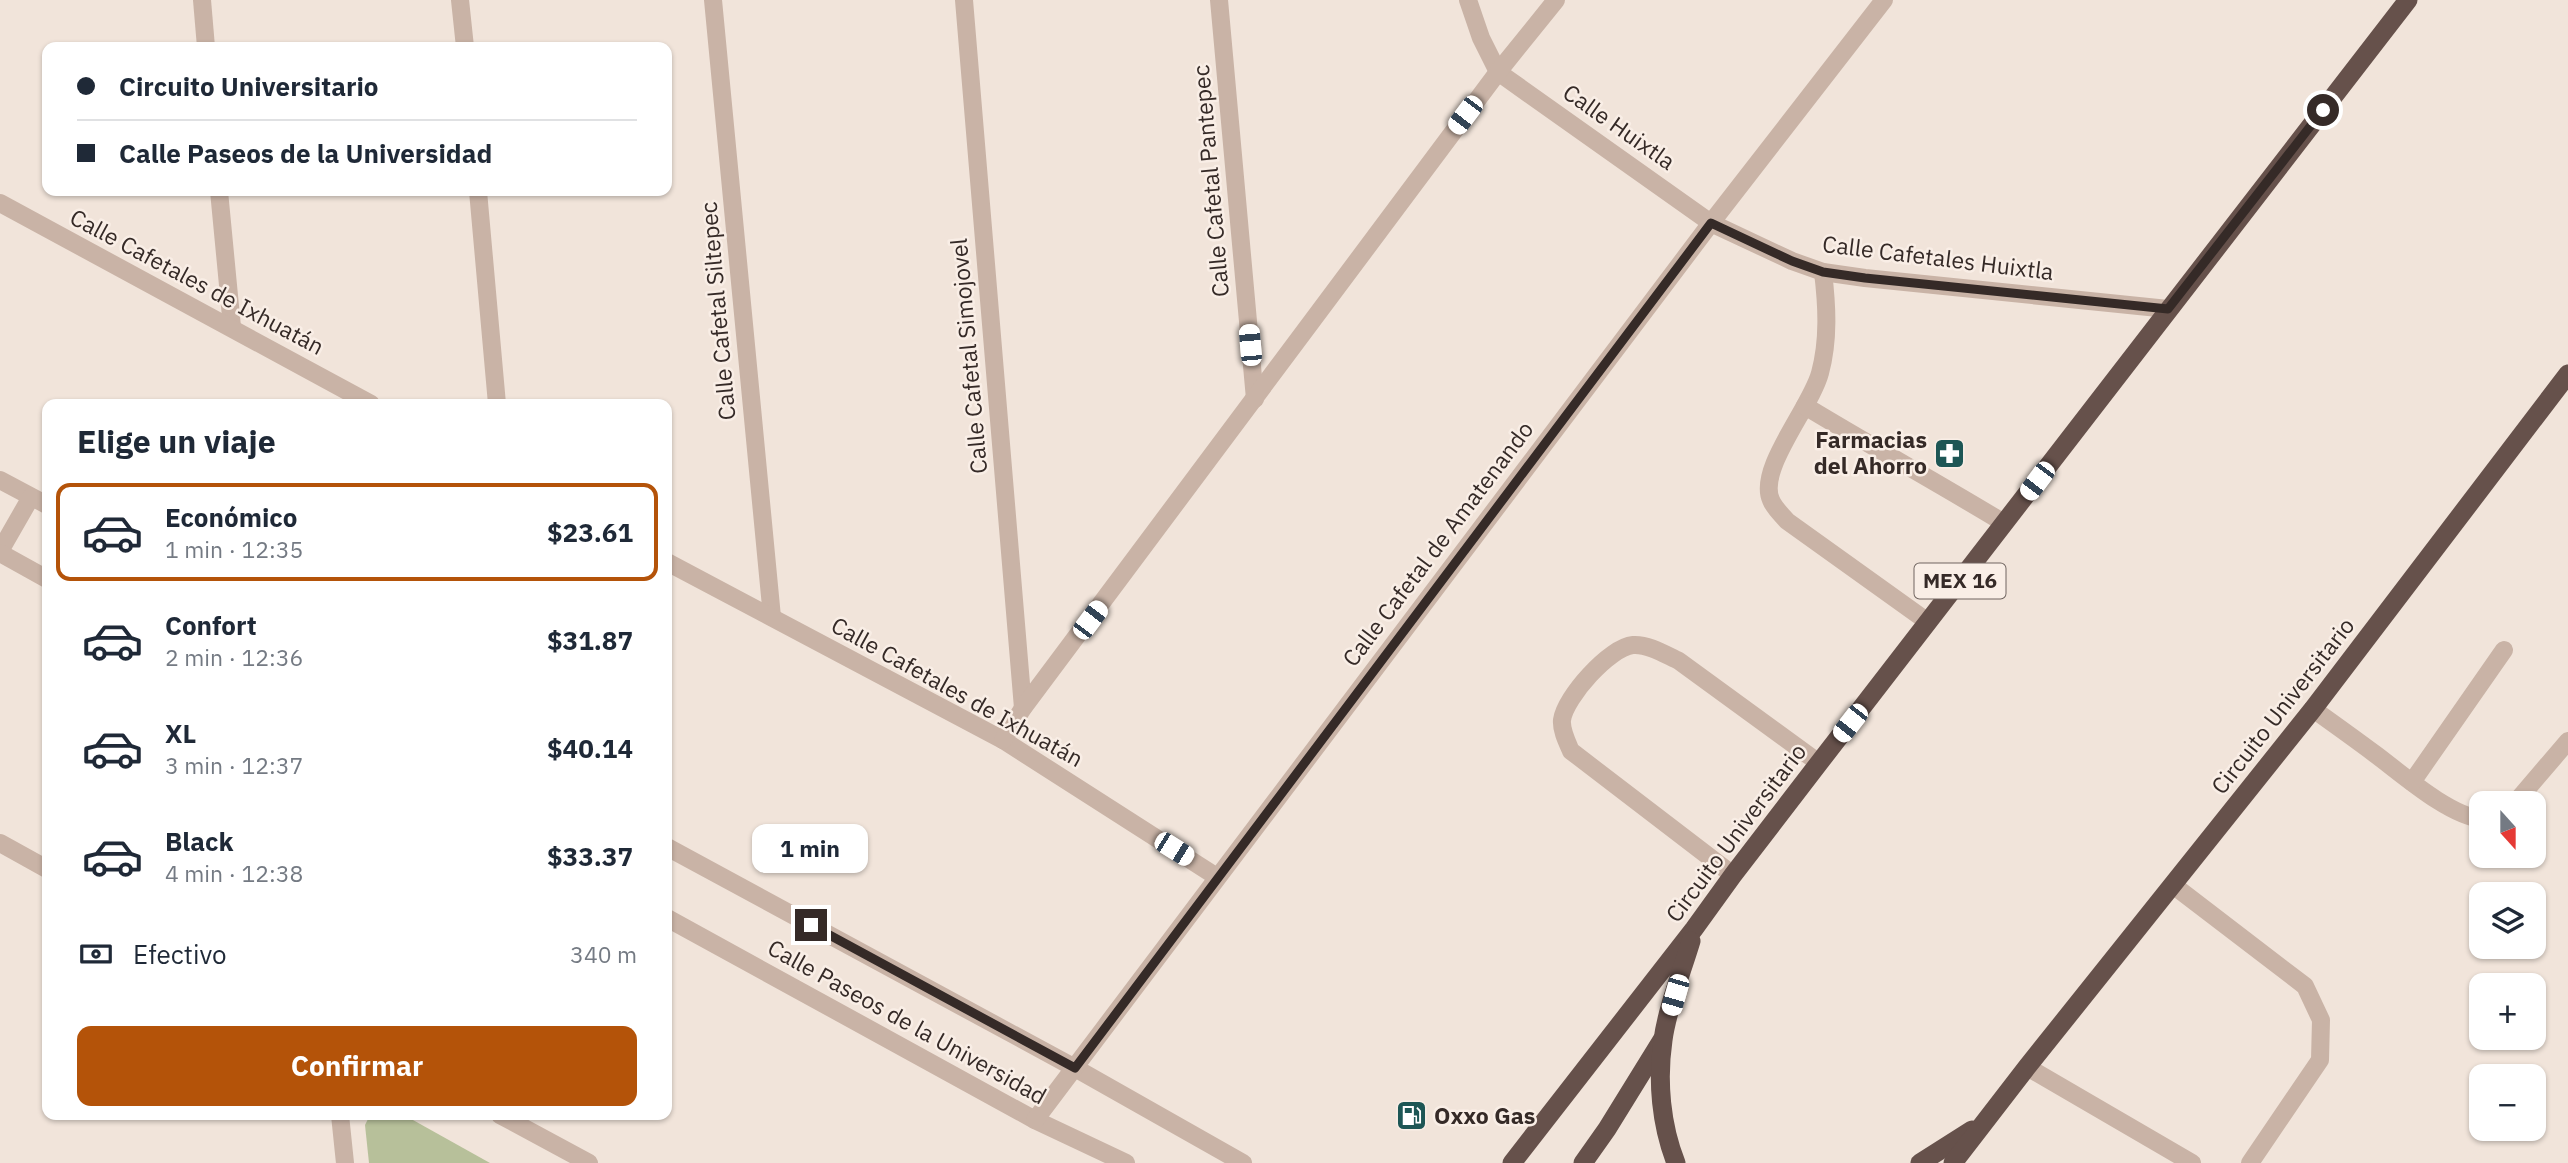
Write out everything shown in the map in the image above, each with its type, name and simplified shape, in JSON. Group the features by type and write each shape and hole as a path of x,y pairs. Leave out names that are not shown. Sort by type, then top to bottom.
{"highway":[{"name":"Circuito Universitario","path":"1512,1163 2408,0"},
{"name":"Circuito Universitario","path":"1953,1163 2027,1066 2313,709 2568,374"},
{"path":"1676,1163 1667,1141 1660,1098 1662,1039 1694,929"},
{"path":"1583,1163 1662,1039"},
{"path":"1920,1163 1983,1122"}],"street":[{"path":"202,0 206,42"},
{"path":"460,0 464,42"},
{"name":"Calle Cafetal Siltepec","path":"713,0 772,617"},
{"name":"Calle Cafetal Simojovel","path":"964,0 1023,708"},
{"name":"Calle Cafetal Pantepec","path":"1219,0 1255,399"},
{"path":"1468,0 1481,38 1498,72"},
{"path":"1003,740 1023,708 1498,72 1556,0"},
{"name":"Calle Cafetal de Amatenando","path":"1035,1120 1711,223 1884,0"},
{"name":"Calle Huixtla","path":"1498,72 1711,223"},
{"path":"219,196 232,327"},
{"path":"478,196 497,399"},
{"name":"Calle Cafetales de Ixhuatán","path":"0,203 362,399"},
{"name":"Calle Cafetales Huixtla","path":"1711,223 1792,261 1823,272 2168,309"},
{"path":"1823,272 1827,304 1823,362 1813,392 1769,472 1768,488 1771,500 1787,521 1928,622"},
{"path":"1805,406 2004,523"},
{"path":"0,480 39,501 0,552 42,576"},
{"name":"Calle Cafetales de Ixhuatán","path":"672,565 1003,740 1217,877"},
{"path":"1733,875 1571,751 1565,739 1562,721 1568,705 1598,665 1616,650 1635,645 1656,650 1679,661 1819,763"},
{"path":"2412,782 2504,650"},
{"path":"2313,709 2412,782 2469,818"},
{"path":"2525,791 2568,741"},
{"path":"0,844 42,866"},
{"name":"Calle Paseos de la Universidad","path":"672,850 1075,1068 1243,1163"},
{"path":"2173,885 2305,986 2321,1020 2320,1060 2250,1163"},
{"name":"Calle Paseos de la Universidad","path":"672,921 1035,1120 1126,1163"},
{"path":"2027,1066 2192,1163"},
{"path":"341,1120 345,1163"},
{"path":"509,1120 589,1163"}],"green space":[{"path":"368,1120 413,1120 490,1163 369,1163 365,1125"}],"place":[{"name":"Farmacias del Ahorro","path":"1950,453"},
{"name":"Oxxo Gas","path":"1411,1116"}],"route":[{"path":"811,925 1075,1068 1711,223 1792,261 1823,272 2168,309 2323,110"}]}
